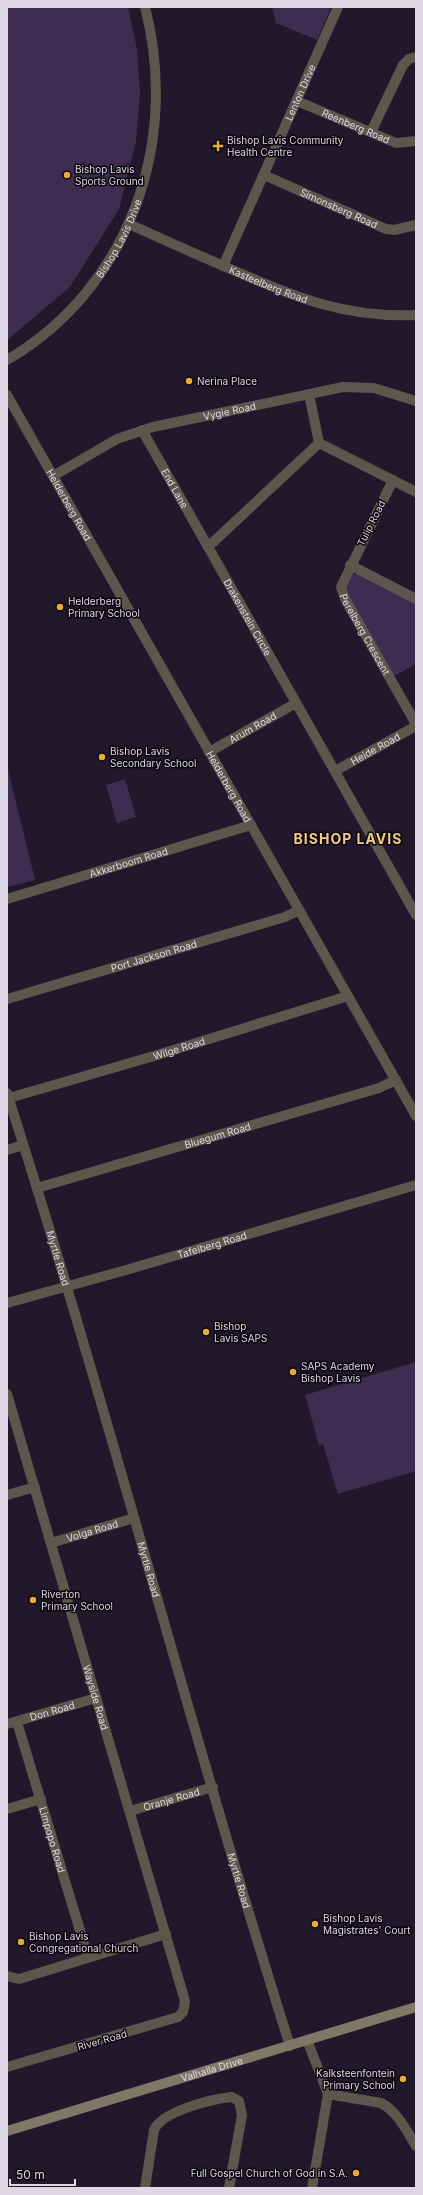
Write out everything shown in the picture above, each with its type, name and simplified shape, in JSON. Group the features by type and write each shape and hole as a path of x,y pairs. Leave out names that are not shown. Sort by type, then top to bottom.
{"main road":[{"name":"Valhalla Drive","path":"7,2131 416,2007"}],"street":[{"name":"Bishop Lavis Drive","path":"7,360 37,340 86,293 110,258 129,224 149,167 156,111 155,64 145,7"},
{"name":"Lenton Drive","path":"223,266 338,7"},
{"path":"371,132 403,65 409,59 416,57"},
{"name":"Reenberg Road","path":"297,101 396,143 416,141"},
{"name":"Simonsberg Road","path":"264,175 386,229 394,230 416,225"},
{"name":"Kasteelberg Road","path":"129,224 285,293 328,307 367,314 394,316 416,315"},
{"name":"Vygie Road","path":"53,476 117,439 142,430 309,394 343,387 359,387 390,391 416,401"},
{"path":"309,394 319,443"},
{"name":"Helderberg Road","path":"7,395 416,1116"},
{"name":"End Lane","path":"142,430 208,547"},
{"path":"319,443 416,492"},
{"path":"208,547 319,443"},
{"name":"Tulip Road","path":"350,565 393,480"},
{"name":"Drakenstein Circle","path":"208,547 416,915"},
{"path":"350,565 416,599"},
{"name":"Perelberg Crescent","path":"350,565 342,581 342,592 416,725"},
{"name":"Arum Road","path":"209,752 296,703"},
{"name":"Heide Road","path":"335,771 416,725"},
{"name":"Akkerboom Road","path":"7,899 251,825"},
{"name":"Port Jackson Road","path":"7,999 285,917 299,910"},
{"name":"Wilge Road","path":"8,1095 154,1056 348,996"},
{"name":"Bluegum Road","path":"37,1188 379,1088 396,1080"},
{"name":"Myrtle Road","path":"8,1095 68,1286 134,1518 290,2046"},
{"path":"7,1150 24,1145"},
{"name":"Tafelberg Road","path":"7,1303 416,1185"},
{"name":"Wayside Road","path":"7,1394 9,1409 51,1543 185,2001"},
{"path":"7,1495 34,1487"},
{"name":"Volga Road","path":"51,1543 134,1518"},
{"name":"Don Road","path":"12,1723 96,1698"},
{"name":"Limpopo Road","path":"12,1723 41,1799 88,1957"},
{"name":"Oranje Road","path":"130,1811 213,1787"},
{"path":"7,1809 41,1799"},
{"path":"7,1976 19,1979 166,1934"},
{"name":"River Road","path":"7,2067 178,2017 183,2012 185,2001"},
{"path":"307,2040 328,2094 312,2188"},
{"path":"328,2094 381,2103 389,2107 396,2114 416,2146"},
{"path":"145,2188 156,2124 168,2115 227,2097 232,2097 239,2101 242,2116 229,2188"}],"shaded area":[{"name":"Bishop Lavis Sports Ground","path":"7,7 128,7 137,49 140,93 136,141 119,209 70,287 7,340"},
{"path":"272,7 331,7 317,40 276,23"},
{"path":"352,574 358,574 416,602 416,664 394,676 344,590"},
{"path":"7,765 35,880 7,887"},
{"path":"125,779 136,817 117,823 106,785"},
{"path":"416,1362 416,1471 338,1494 323,1444 319,1445 305,1395"}],"place":[{"name":"Bishop Lavis Community Health Centre","path":"218,146"},
{"name":"Bishop Lavis Sports Ground","path":"67,175"},
{"name":"Nerina Place","path":"189,381"},
{"name":"Helderberg Primary School","path":"60,607"},
{"name":"Bishop Lavis Secondary School","path":"102,757"},
{"name":"Bishop Lavis SAPS","path":"206,1332"},
{"name":"SAPS Academy Bishop Lavis","path":"293,1372"},
{"name":"Riverton Primary School","path":"33,1600"},
{"name":"Bishop Lavis Magistrates' Court","path":"315,1924"},
{"name":"Bishop Lavis Congregational Church","path":"21,1942"},
{"name":"Kalksteenfontein Primary School","path":"403,2079"},
{"name":"Full Gospel Church of God in S.A.","path":"356,2173"}],"district":[{"name":"BISHOP LAVIS","path":"348,839"}]}
